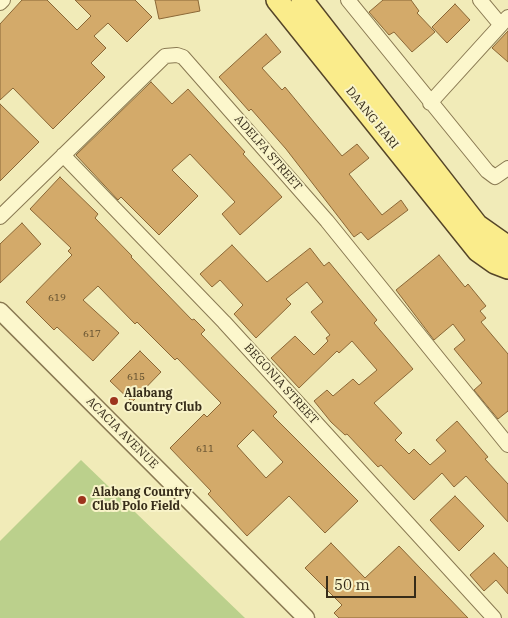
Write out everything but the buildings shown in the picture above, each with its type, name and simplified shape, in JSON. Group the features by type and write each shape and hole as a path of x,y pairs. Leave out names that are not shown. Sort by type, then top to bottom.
{"main road":[{"name":"DAANG HARI","path":"278,0 472,230"},
{"name":"DAANG HARI","path":"303,0 472,230"},
{"path":"472,230 478,250 503,260"}],"street":[{"path":"0,3 3,0"},
{"path":"348,0 486,171 495,177 508,168"},
{"path":"430,103 504,20 480,0"},
{"name":"ADELFA STREET","path":"0,217 165,56 171,54 183,57 327,221 508,445"},
{"name":"BEGONIA STREET","path":"63,155 224,322 494,618"},
{"name":"ACACIA AVENUE","path":"0,312 306,618"},
{"path":"0,321 18,330"}],"green space":[{"name":"Alabang Country Club Polo Field","path":"81,460 245,618 0,618 0,541"}],"place":[{"name":"Alabang Country Club","path":"114,401"},
{"name":"Alabang Country Club Polo Field","path":"82,500"}]}
